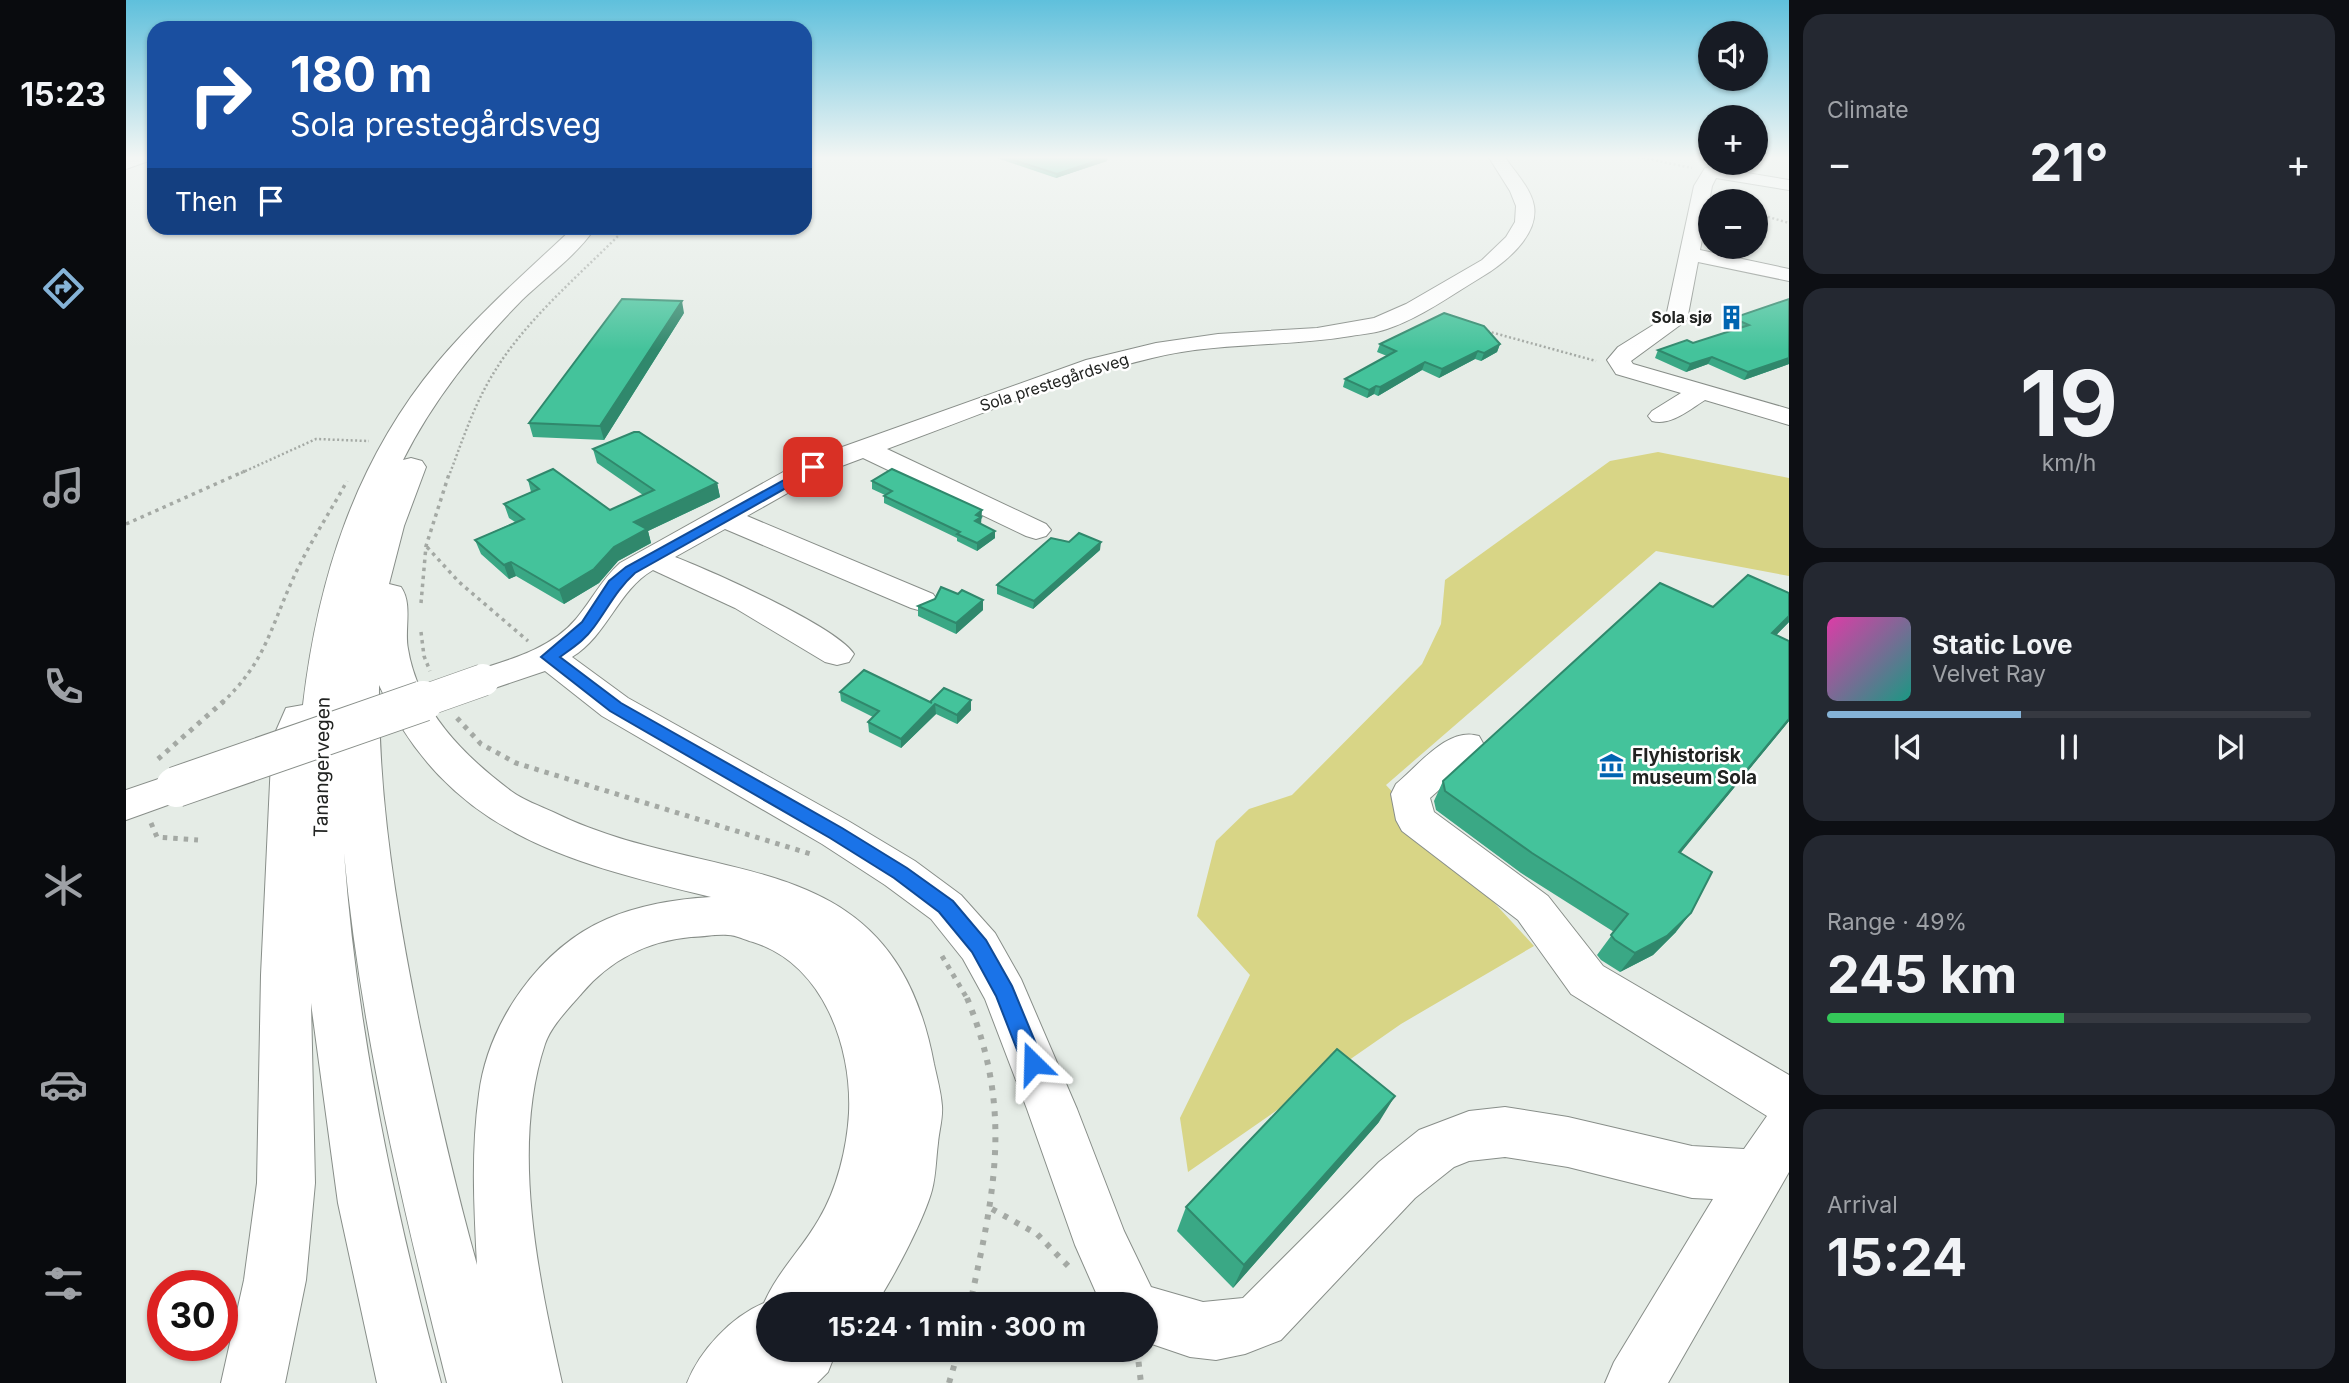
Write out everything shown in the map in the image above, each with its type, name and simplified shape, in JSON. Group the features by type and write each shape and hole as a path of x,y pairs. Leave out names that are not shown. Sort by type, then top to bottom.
{"highway":[{"name":"Tanangervegen","path":"409,1383 371,1224 327,940 319,799 321,708 329,634 346,565 365,508 408,422 477,332 578,235"},
{"name":"Tanangervegen","path":"479,1383 420,1156 383,967 368,873 360,788 359,700 364,628 377,560 394,505 434,421 498,333 597,235"},
{"path":"394,505 389,648 398,686 428,738 461,772 498,804 557,834 610,855 749,887 800,907 842,933 865,958 883,984 904,1041 915,1108 903,1190 866,1265 847,1292"},
{"path":"253,1383 275,1280 286,1183 286,975 292,740 329,634"},
{"path":"530,1383 509,1282 501,1177 506,1091 522,1033 546,998 580,960 622,934 674,919 729,915 779,930 814,951 850,997 870,1050 875,1100 876,1113 866,1178 840,1240 803,1292"},
{"path":"738,1382 756,1353"},
{"path":"738,1382 779,1362"}],"street":[{"name":"Sola prestegårdsveg","path":"126,810 176,787 549,657 588,625 614,584 650,558 813,467 1094,366 1156,350 1218,341 1317,335 1380,324 1414,309 1489,264 1514,240 1524,221"},
{"path":"1696,221 1676,320 1620,356 1624,369 1789,417"},
{"path":"1689,254 1789,275"},
{"path":"1661,416 1701,392"},
{"path":"863,448 1036,530"},
{"path":"723,517 922,601"},
{"path":"650,558 683,571 784,621 837,654"},
{"path":"549,657 615,707 836,833 900,873 946,907 979,946 1005,993 1052,1109 1102,1245 1124,1292"},
{"path":"1466,745 1410,794 1416,820 1533,908 1587,980 1789,1102"},
{"path":"1635,1383 1757,1175 1789,1126"},
{"path":"1158,1318 1183,1328 1210,1333 1237,1330 1261,1320 1396,1180 1437,1148 1469,1136 1505,1132 1568,1142 1692,1172 1757,1175"}],"path":[{"path":"1483,330 1624,369"},
{"path":"126,524 316,439 370,440"},
{"path":"426,546 459,582 549,657"},
{"path":"126,810 154,825 157,837 198,840"},
{"path":"992,1209 1037,1234 1075,1274"},
{"path":"949,1383 955,1362"},
{"path":"1139,1362 1141,1383"}],"shaded area":[{"path":"1658,452 1789,478 1789,576 1656,551 1386,785 1534,946 1401,1024 1188,1172 1180,1118 1250,975 1197,916 1216,841 1249,809 1292,795 1422,664 1441,624 1445,580 1610,461"}],"building":[{"path":"622,299 682,301 600,426 529,423"},
{"path":"1789,299 1789,358 1748,372 1712,357 1690,364 1658,350 1687,340 1693,343 1749,325 1733,318"},
{"path":"1444,313 1484,326 1500,344 1484,353 1478,351 1442,369 1425,362 1380,387 1369,390 1345,379 1396,351 1380,344"},
{"path":"639,432 717,483 634,522 647,529 614,547 594,569 559,590 511,562 504,565 475,540 524,519 504,504 539,489 528,480 553,469 610,510 654,490 593,449"},
{"path":"892,469 982,510 976,515 981,517 975,521 995,531 977,543 957,534 960,532 884,496 892,491 872,481"},
{"path":"1079,533 1101,542 1034,601 997,585 1051,538 1069,542"},
{"name":"Flyhistorisk museum Sola","path":"1748,575 1789,593 1789,616 1772,633 1789,641 1789,719 1679,852 1712,872 1691,913 1667,936 1635,953 1611,935 1628,914 1532,853 1445,791 1443,781 1660,583 1713,607"},
{"path":"941,587 958,594 962,590 983,600 956,623 918,606 935,599"},
{"path":"864,670 932,703 930,702 944,688 971,700 957,715 935,704 901,739 868,722 879,711 840,692"},
{"path":"1337,1049 1395,1096 1244,1265 1186,1207"}],"place":[{"name":"Sola sjø","path":"1732,317"},
{"name":"Flyhistorisk museum Sola","path":"1612,766"}],"route":[{"path":"813,467 631,570 614,584 588,625 549,657 615,707 836,833 900,873 946,907 979,946 1005,993 1033,1063"}]}
